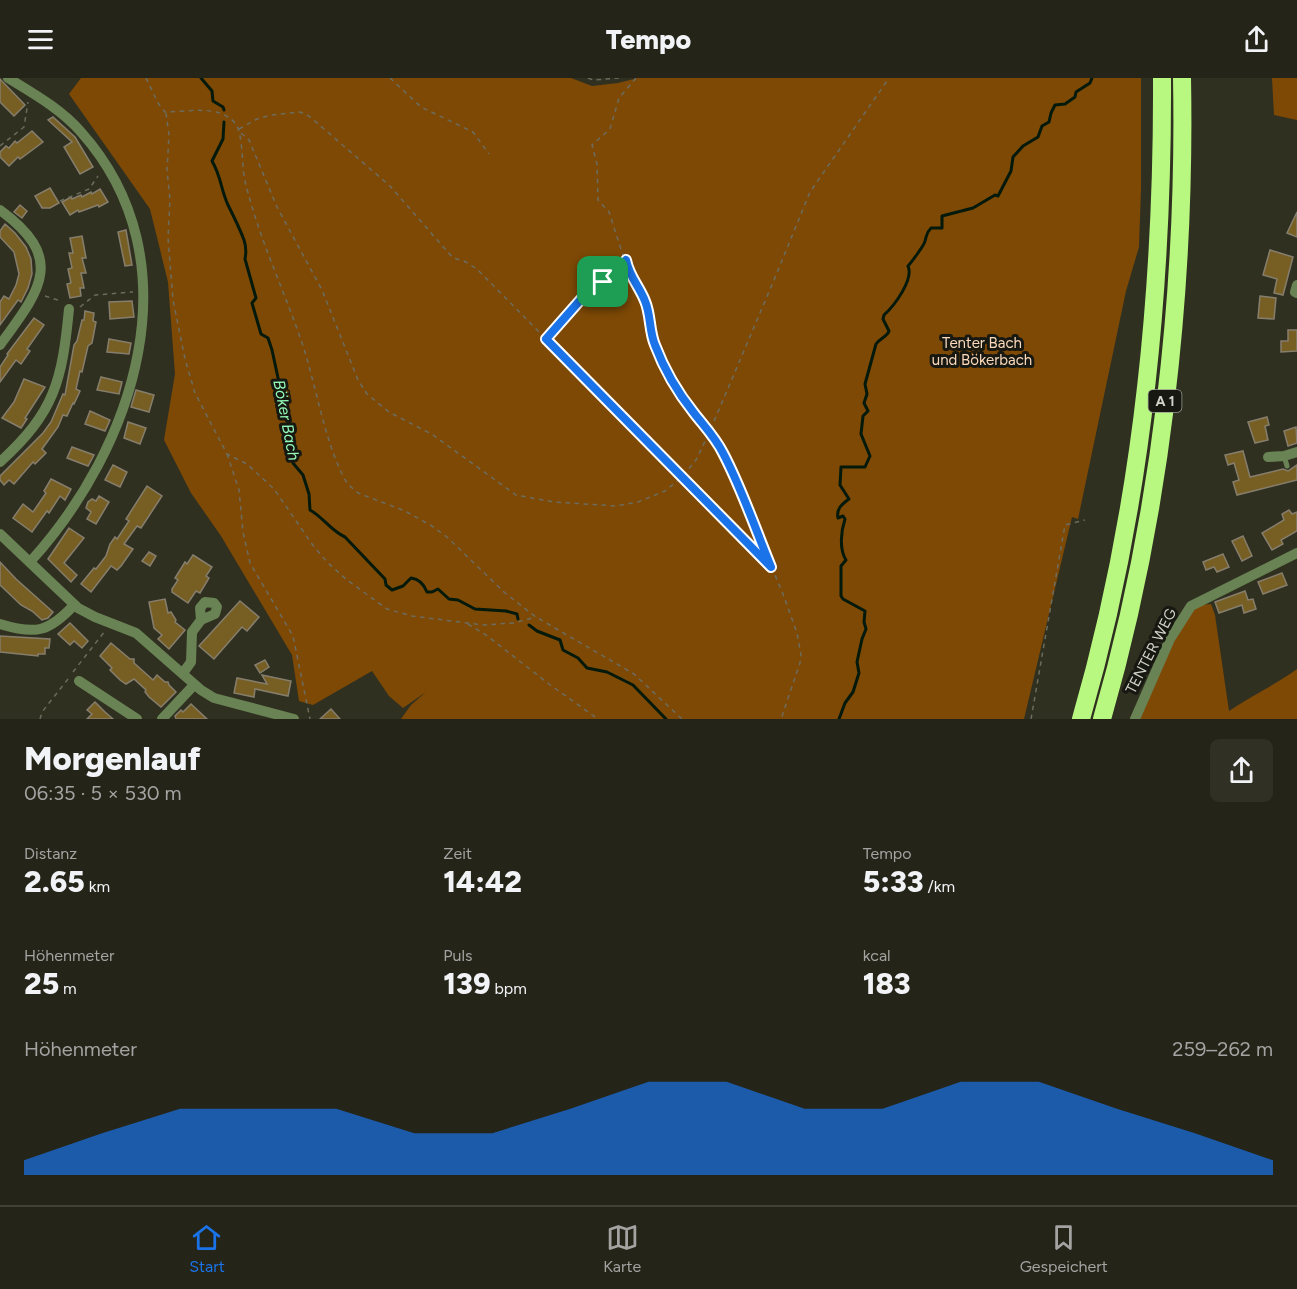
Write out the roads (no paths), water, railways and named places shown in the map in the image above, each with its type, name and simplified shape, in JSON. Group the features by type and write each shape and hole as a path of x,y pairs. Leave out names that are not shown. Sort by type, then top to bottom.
{"highway":[{"name":"A 1","path":"1081,719 1121,550 1147,373 1156,296 1162,183 1162,78"},
{"name":"A 1","path":"1102,719 1127,622 1155,475 1166,395 1179,241 1182,78"}],"street":[{"path":"8,78 58,111 75,126 108,168 131,217 143,268 141,333 134,375 120,418 109,446 87,487 68,515 30,562"},
{"path":"0,210 31,237 38,254 40,269 37,290 32,300 2,339"},
{"path":"1297,285 1295,292 1297,293"},
{"path":"0,462 35,426 54,392 61,370 69,306"},
{"path":"1268,457 1286,461 1297,452"},
{"path":"0,534 74,605 87,614 136,633 194,685 214,698 294,719"},
{"name":"TENTER WEG","path":"1135,719 1170,639 1191,606 1297,553"},
{"path":"0,624 32,630 45,628 56,623 74,605"},
{"path":"183,674 191,662 192,632 201,620"},
{"path":"79,681 137,719"},
{"path":"162,719 194,685"}],"waterway":[{"name":"Böker Bach","path":"201,78 212,91 213,101 224,110"},
{"path":"839,719 845,703 853,692 859,673 857,662 866,629 865,611 841,596 841,566 846,560 841,540 845,519 843,516 838,518 838,512 849,499 840,485 841,467 865,467 870,456 861,434 863,416 868,411 864,403 867,394 865,384 876,344 889,331 883,319 884,315 906,285 908,266 923,246 929,230 942,228 942,216 973,208 995,195 998,196 1011,171 1013,157 1023,146 1038,137 1042,126 1049,122 1055,105 1065,104 1075,97 1076,92 1090,83 1092,78"},
{"name":"Böker Bach","path":"224,122 223,139 212,161 245,242 245,259 256,298 252,303 261,334 268,338 272,350 283,401 289,416 293,463 303,475 309,494 310,510 345,537 385,579 386,585 392,590 403,586 411,578 421,582 427,592 438,589 449,599 458,600 475,609 506,611 517,614 518,619"},
{"name":"Böker Bach","path":"529,625 537,631 560,640 563,650 578,658 587,668 607,672 633,685 666,719"}],"park label":[{"name":"Tenter Bach und Bökerbach","path":"982,352"}]}
